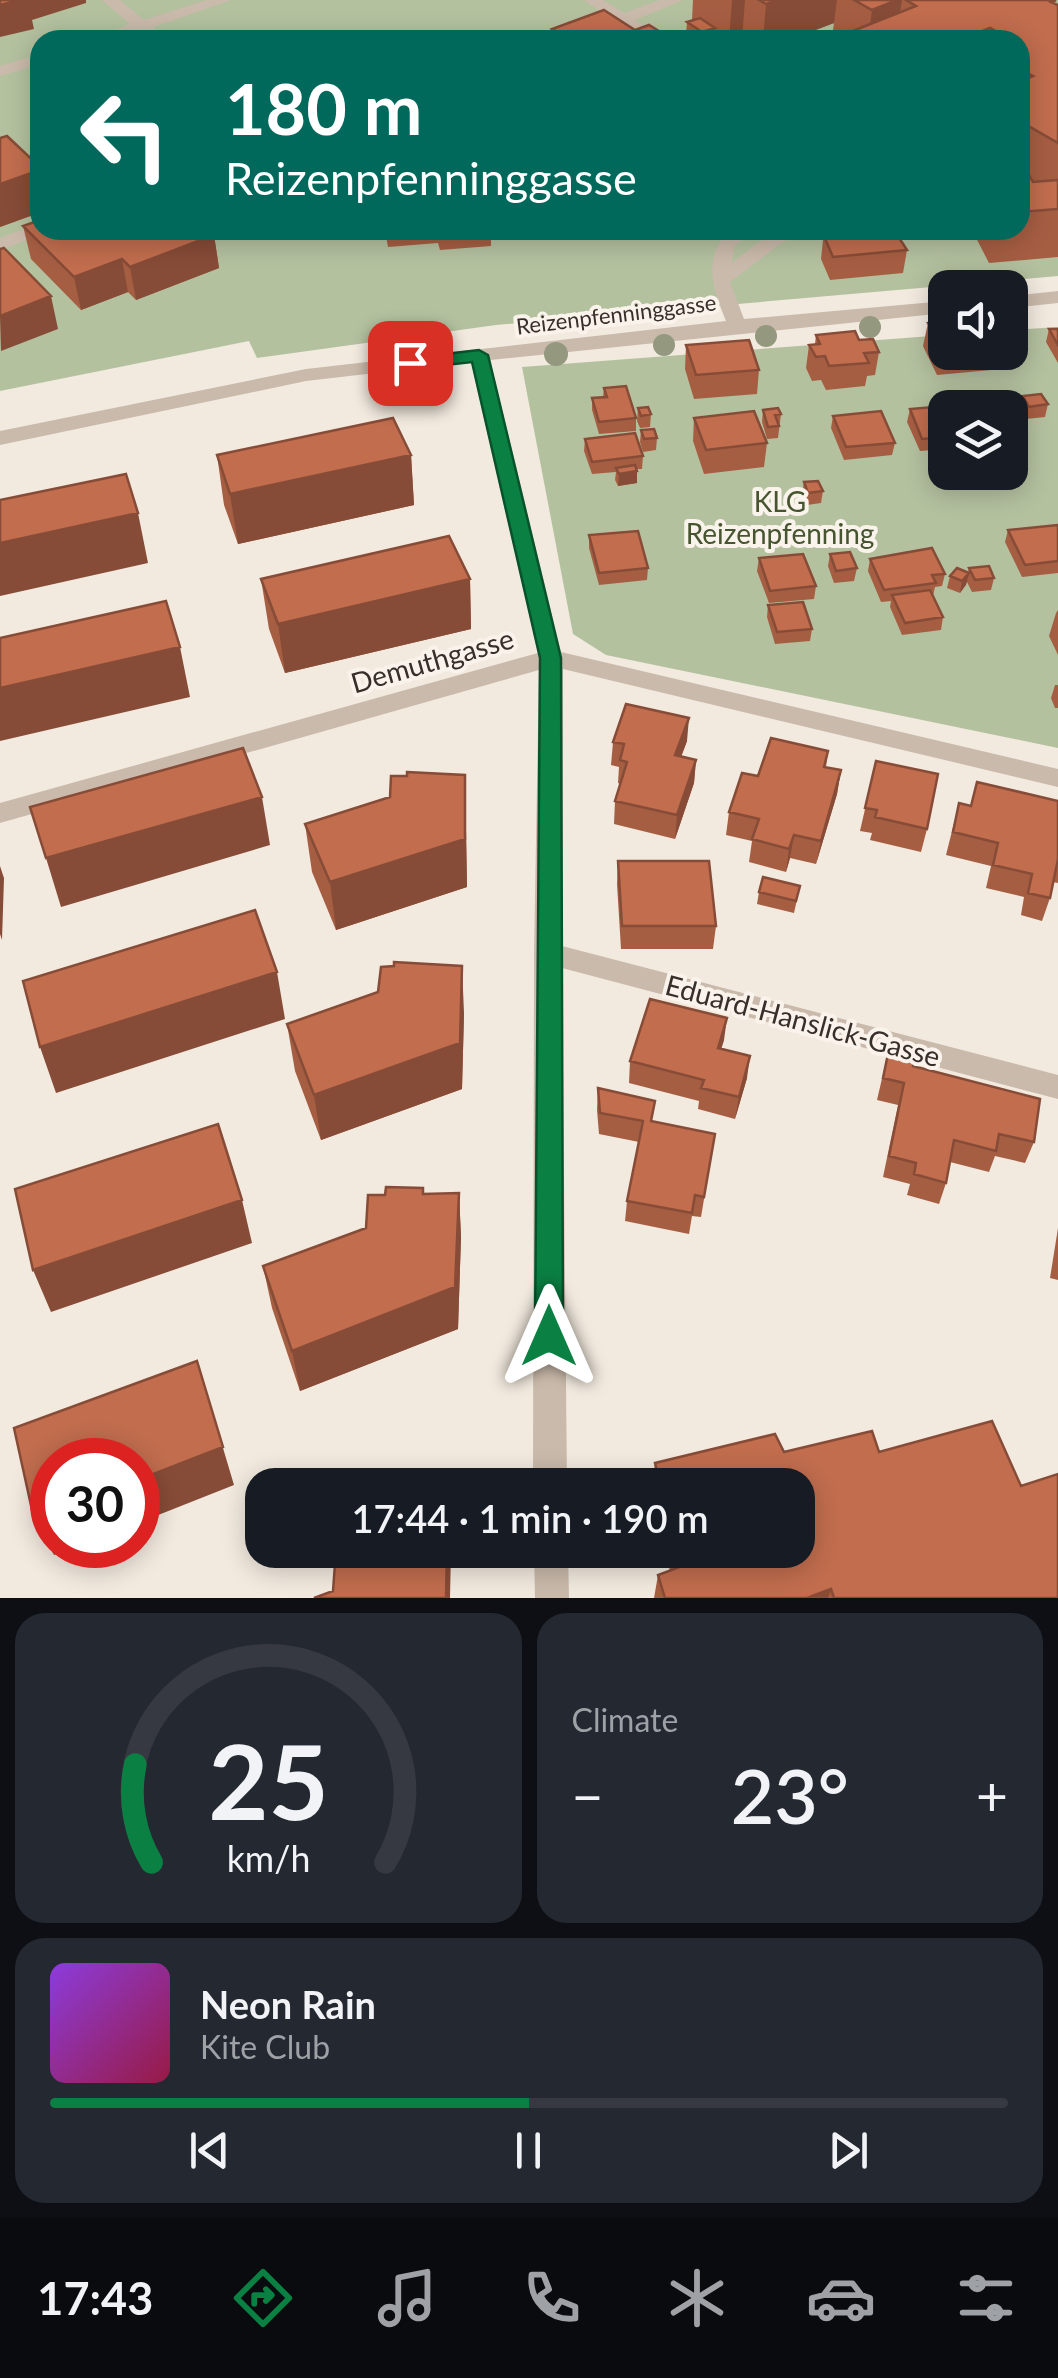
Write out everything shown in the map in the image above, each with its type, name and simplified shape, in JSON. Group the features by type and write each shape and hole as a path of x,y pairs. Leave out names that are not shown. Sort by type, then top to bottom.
{"street":[{"path":"110,0 147,30"},
{"path":"129,30 223,0"},
{"path":"592,0 640,30"},
{"path":"591,30 675,0"},
{"path":"0,72 30,62"},
{"path":"0,244 30,234"},
{"path":"731,240 725,245 720,280 736,326"},
{"path":"720,280 774,240"},
{"path":"1028,300 1058,297"},
{"name":"Reizenpfenninggasse","path":"0,438 306,375 736,326 928,309"},
{"path":"479,355 551,658 547,953 550,1468"},
{"name":"Demuthgasse","path":"0,813 551,658 1058,778"},
{"name":"Eduard-Hanslick-Gasse","path":"547,953 1058,1086"},
{"path":"551,1568 552,1598"}],"green space":[{"path":"0,0 1058,0 1058,276 1028,279 1028,270 928,270 928,287 496,325 257,358 249,341 0,391"},
{"name":"KLG Reizenpfenning","path":"1058,327 1058,748 606,655 573,634 522,367 928,336 928,370 1028,370 1028,329"}],"building":[{"path":"854,0 897,0 872,10"},
{"path":"906,0 1056,0 1051,2 1058,5 1058,143 1030,127 1030,30 855,30 916,6"},
{"path":"604,10 635,30 554,30"},
{"path":"700,18 715,28 699,30 687,22"},
{"path":"7,136 30,158 30,174 0,184 0,138"},
{"path":"1030,177 1033,182 1058,180 1058,209 1030,211"},
{"path":"37,240 201,240 130,267 122,259 74,277"},
{"path":"826,240 900,240 907,250 833,257"},
{"path":"4,248 51,296 0,316 0,249"},
{"path":"1049,329 1058,329 1058,345"},
{"path":"855,331 859,340 873,339 879,352 864,353 869,363 829,366 825,356 816,357 809,345 820,344 816,335"},
{"path":"749,340 759,370 696,375 686,345"},
{"path":"626,386 636,418 599,422 592,398 607,397 604,388"},
{"path":"1041,394 1048,404 1029,407 1028,395"},
{"path":"648,407 651,414 641,416 638,408"},
{"path":"928,407 928,438 922,439 910,409"},
{"path":"778,408 781,414 775,415 779,426 768,427 763,410"},
{"path":"754,411 767,443 706,450 694,418"},
{"path":"881,411 895,443 846,447 833,416"},
{"path":"393,418 411,455 230,494 217,455"},
{"path":"654,429 657,438 644,439 641,430"},
{"path":"635,433 643,456 592,462 585,439"},
{"path":"635,465 637,471 619,474 616,468"},
{"path":"126,474 138,513 0,543 0,500"},
{"path":"818,481 823,491 808,493 804,482"},
{"path":"1058,525 1058,561 1025,565 1008,530"},
{"path":"638,531 648,568 599,573 589,535"},
{"path":"449,536 470,579 278,624 261,579"},
{"path":"932,548 945,574 932,575 936,583 884,590 870,559"},
{"path":"850,552 857,568 836,571 830,554"},
{"path":"803,554 816,586 770,591 759,558"},
{"path":"989,566 994,578 975,580 969,568"},
{"path":"957,568 969,573 962,581 950,576"},
{"path":"930,590 943,617 905,623 892,595"},
{"path":"166,601 180,647 0,688 0,638"},
{"path":"803,602 812,629 777,632 768,605"},
{"path":"626,704 689,718 675,755 696,760 677,815 615,801 627,762 620,760 624,744 613,742"},
{"path":"771,738 828,751 824,767 841,770 821,841 794,835 789,849 752,839 759,819 729,812 742,773 758,776"},
{"path":"243,748 262,797 46,858 30,807"},
{"path":"876,761 938,774 927,829 875,817 877,810 865,808"},
{"path":"407,772 465,775 465,839 330,882 305,824 390,797 391,776 407,776"},
{"path":"977,782 1058,801 1058,859 1050,898 1028,893 1032,874 993,865 998,843 953,832 959,803 971,806"},
{"path":"618,861 709,861 716,926 622,926"},
{"path":"763,877 800,886 796,901 759,892"},
{"path":"255,910 277,972 40,1047 23,981"},
{"path":"394,962 462,966 460,1043 314,1095 287,1024 378,992 381,967 394,966"},
{"path":"650,999 727,1018 718,1048 750,1056 739,1097 701,1088 704,1080 630,1061"},
{"path":"890,1044 915,1050 913,1066 1040,1099 1034,1142 999,1134 996,1151 954,1140 946,1183 914,1174 916,1163 889,1156 904,1083 883,1078"},
{"path":"598,1088 655,1101 651,1121 715,1134 704,1197 695,1195 692,1213 627,1201 643,1121 600,1113"},
{"path":"218,1124 242,1200 33,1270 15,1189"},
{"path":"386,1187 423,1188 423,1194 459,1193 455,1287 292,1351 263,1266 366,1228 368,1195 385,1195"},
{"path":"197,1361 223,1447 160,1471 160,1438 30,1438 30,1501 14,1428"},
{"path":"992,1421 1021,1486 1058,1474 1058,1598 834,1598 831,1589 807,1598 665,1598 658,1575 677,1568 815,1568 815,1468 656,1468 655,1463 775,1434 784,1452 872,1431 879,1452"},
{"path":"335,1568 447,1568 446,1598 314,1598 333,1591"}],"route":[{"path":"410,363 479,355 551,658 547,953 549,1336"}]}
